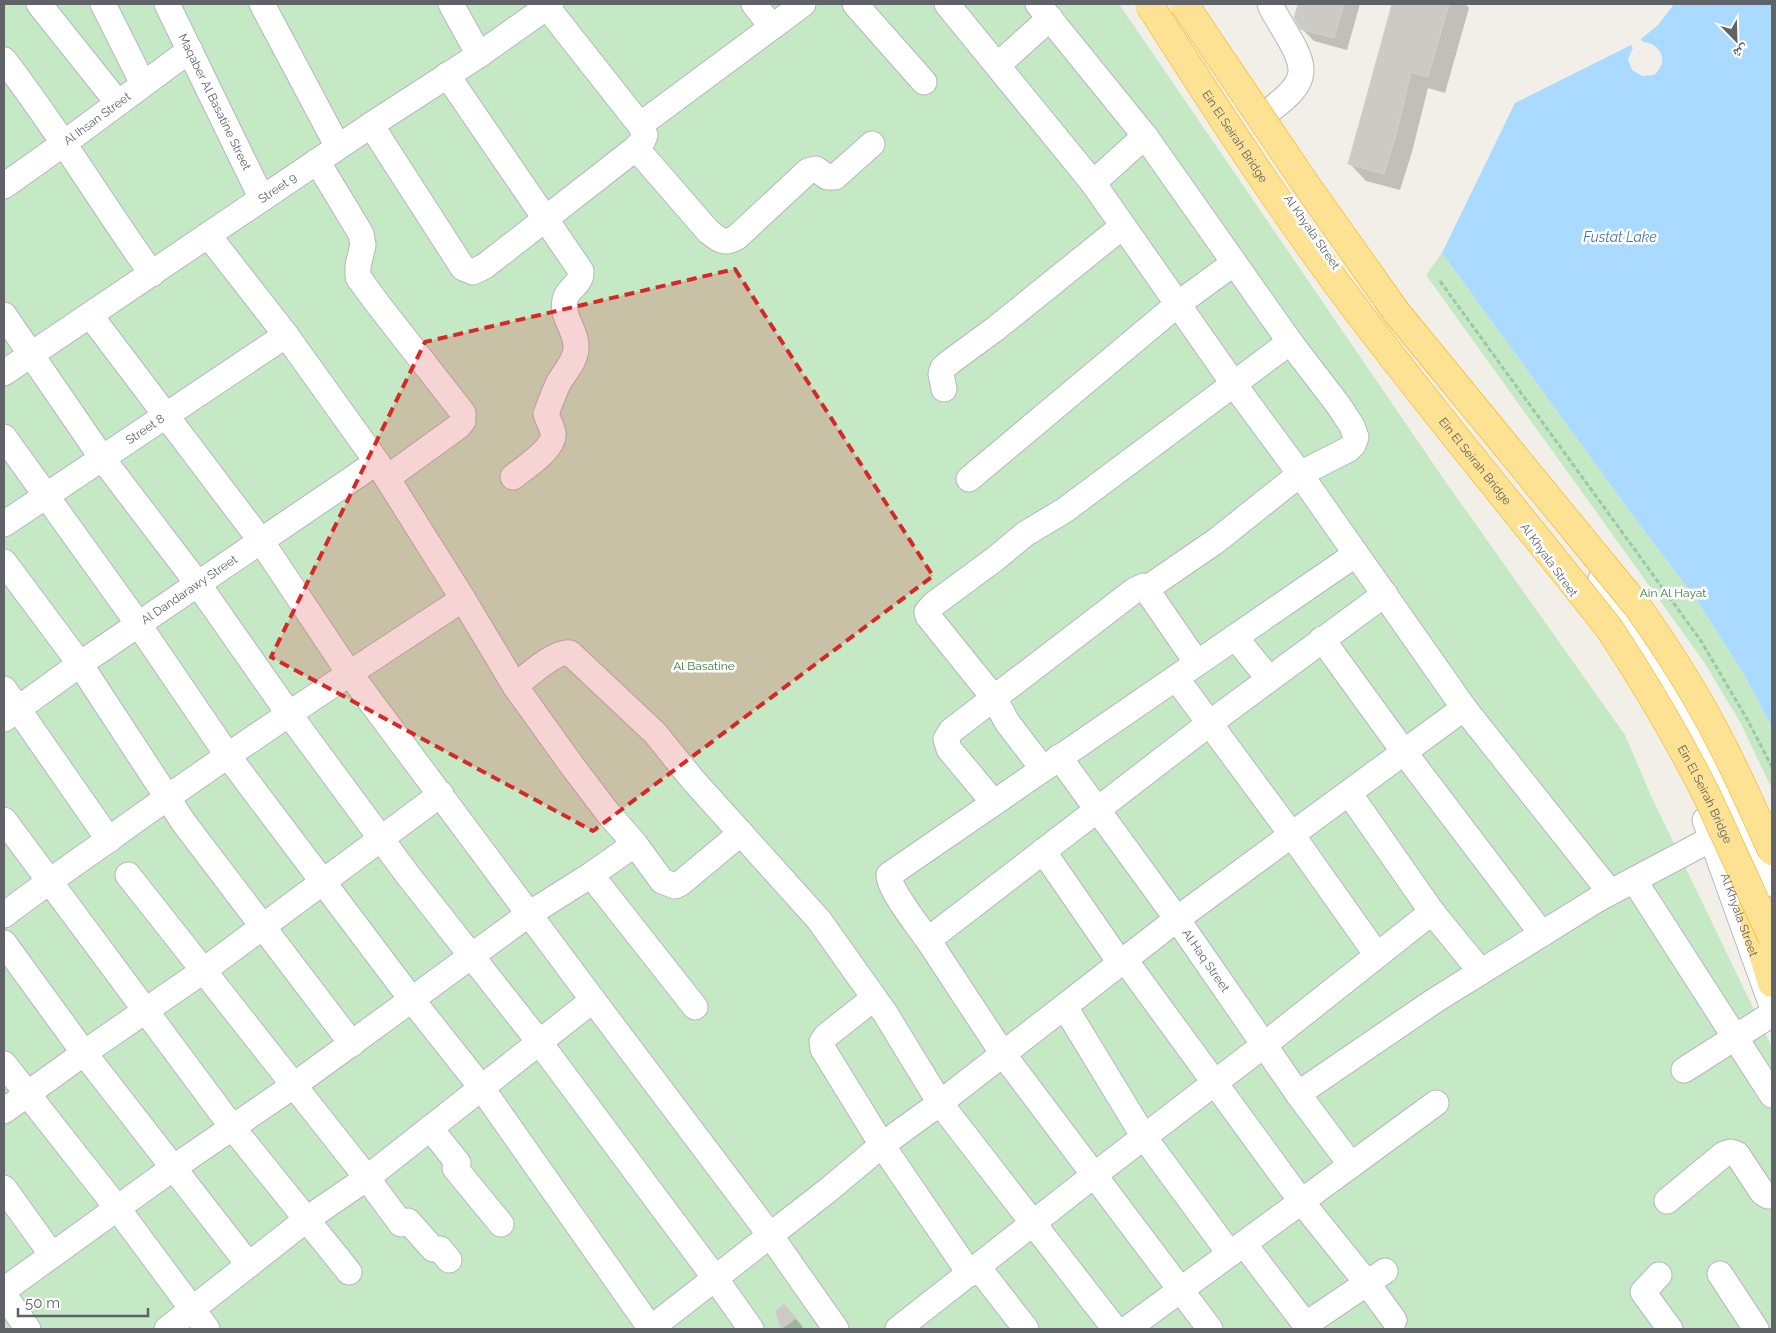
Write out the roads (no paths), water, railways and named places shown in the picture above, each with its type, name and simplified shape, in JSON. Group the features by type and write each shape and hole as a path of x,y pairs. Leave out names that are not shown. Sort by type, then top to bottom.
{"highway":[{"name":"Ein El Seirah Bridge","path":"1149,4 1277,199 1371,328 1609,628 1636,669 1759,882 1772,937"},
{"path":"1184,4 1305,183 1397,314 1637,606 1657,634 1716,733 1772,851"},
{"path":"1759,882 1756,930 1772,983"}],"street":[{"path":"39,4 118,103"},
{"path":"103,4 143,84"},
{"name":"Maqaber Al Basatine Street","path":"167,4 262,199"},
{"path":"262,4 338,146"},
{"path":"451,4 478,55"},
{"path":"754,4 772,27"},
{"path":"371,125 459,263 468,271 478,271 547,219 638,137 772,27 803,4"},
{"path":"855,4 924,82"},
{"path":"947,4 1093,183 1464,708 1610,892"},
{"name":"Al Khyala Street","path":"1155,4 1196,61 1318,242 1624,663 1659,723 1690,784 1713,838 1772,1006"},
{"path":"1193,4 1344,224 1550,507 1647,646 1687,711 1722,774 1759,882"},
{"path":"1233,117 1289,96 1298,83 1301,69 1298,52 1270,4"},
{"path":"549,5 638,137 708,232 719,240 727,242 737,237 808,171 816,169 826,178 835,177 872,144"},
{"name":"Street 9","path":"4,373 338,146 478,55 549,5"},
{"path":"998,65 1044,11 1145,136 1290,342 1339,406 1352,426 1356,437 1349,449 1300,474 1216,541 1146,589"},
{"name":"Al Ihsan Street","path":"4,186 190,50"},
{"path":"4,60 52,126 122,233 152,274"},
{"path":"447,75 581,271 579,282 567,294 564,302 564,310 575,338 576,350 559,382 546,414 553,433 553,442 545,451 513,477"},
{"path":"1093,183 1145,136"},
{"name":"Al Dandarawy Street","path":"8,706 80,664 261,541 459,426 463,421 463,413 358,277 358,266 363,245 361,234 317,161"},
{"path":"944,389 941,374 943,368 996,329 1123,226"},
{"path":"208,235 286,335 382,470 515,686 608,813 635,844 662,880 675,886 691,876 741,833"},
{"path":"969,479 1178,304 1234,263"},
{"path":"4,315 102,458 198,584 407,874 540,1043 751,1329"},
{"path":"90,315 261,541 349,673 770,1235 836,1329"},
{"name":"Street 8","path":"4,524 286,335"},
{"path":"1233,383 1290,342"},
{"name":"Al Haq Street","path":"1233,383 1065,510 1024,534 927,612 928,616 994,698 1007,722 1097,809 1351,1166"},
{"path":"4,437 139,625 228,756 412,1000 481,1087 650,1329 882,1146 1177,919 1464,708"},
{"path":"1210,1329 1003,1054 898,897 889,879 890,875 1356,554"},
{"path":"4,562 80,664 184,823 352,1044"},
{"path":"994,803 949,749 946,739 951,731 1135,590 1142,586 1146,589 1197,663"},
{"path":"928,940 1269,678 1385,594"},
{"path":"4,915 167,797 349,673 463,599"},
{"path":"1235,637 1269,678"},
{"path":"1322,639 1404,752 1542,934"},
{"path":"515,686 556,656 565,652 570,653 655,733 693,780 819,920 874,998 940,1103 1115,1329"},
{"path":"1176,678 1292,835 1377,955"},
{"path":"8,706 108,840"},
{"path":"1350,793 1432,912 1481,972"},
{"path":"4,1111 84,1053 204,971 441,794"},
{"path":"4,820 48,882 232,1127 350,1272"},
{"path":"1298,1094 1434,1001 1610,892 1713,838"},
{"path":"4,1290 173,1168 294,1086 529,914 591,875 635,844"},
{"path":"1043,851 1301,1201 1376,1277 1394,1320"},
{"path":"128,875 367,1178 401,1224 408,1221 433,1249 440,1249 449,1260"},
{"path":"591,875 695,1007"},
{"path":"1634,880 1772,1095"},
{"path":"898,1329 1432,912"},
{"path":"4,943 84,1053 249,1265"},
{"path":"874,998 832,1030 822,1042 825,1055 882,1146 974,1271 1026,1329"},
{"path":"167,1329 200,1320 249,1265 307,1218 367,1178 593,1000"},
{"path":"1065,1007 1144,1138 1237,1249 1307,1327 1376,1277"},
{"path":"1684,1070 1772,1014"},
{"path":"4,1064 118,1209 200,1320"},
{"path":"1127,1329 1436,1103"},
{"path":"430,1128 458,1163 454,1168 501,1224"},
{"path":"1667,1201 1724,1154 1731,1152 1737,1154 1764,1194 1772,1196"},
{"path":"4,1188 52,1255"},
{"path":"1720,1274 1756,1329"},
{"path":"1659,1275 1643,1292 1670,1329"},
{"path":"4,1295 28,1329"}],"water":[{"name":"Fustat Lake","path":"1674,4 1772,4 1772,727 1742,671 1694,596 1639,524 1442,253 1515,103 1631,45 1633,48 1628,59 1632,70 1642,76 1654,75 1661,65 1661,54 1655,46 1643,42 1641,39 1658,25"}],"park label":[{"name":"Ain Al Hayat","path":"1673,593"},
{"name":"Al Basatine","path":"704,666"}]}
